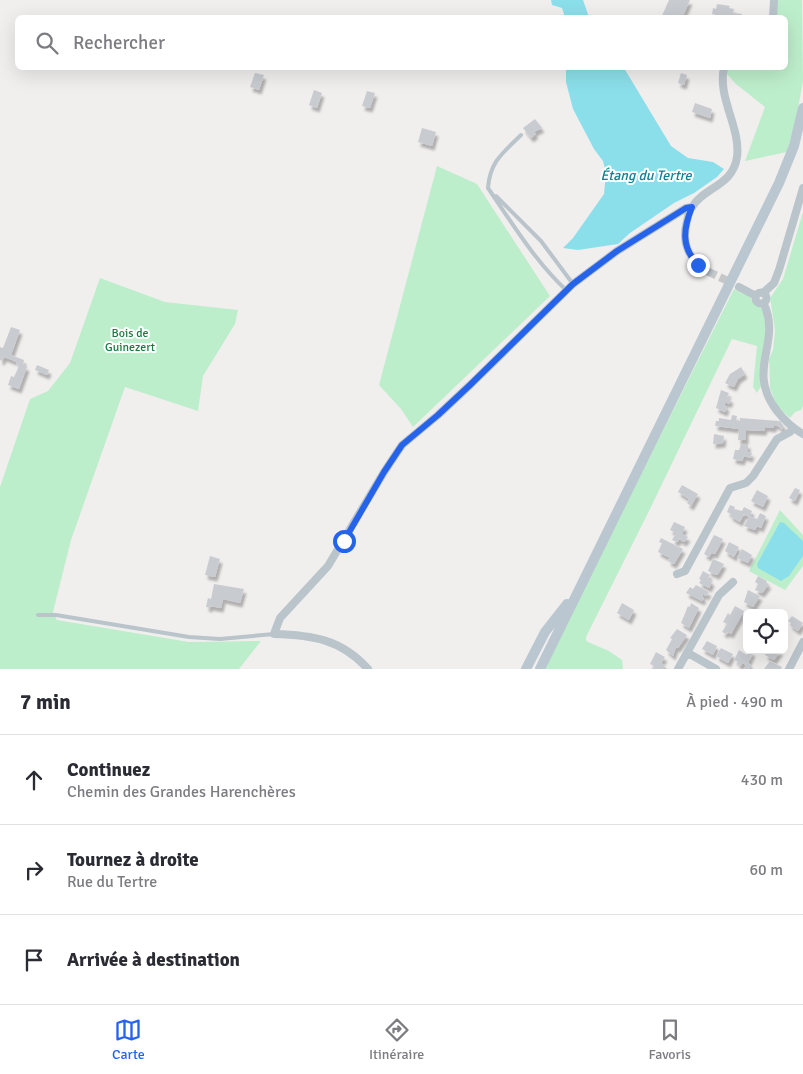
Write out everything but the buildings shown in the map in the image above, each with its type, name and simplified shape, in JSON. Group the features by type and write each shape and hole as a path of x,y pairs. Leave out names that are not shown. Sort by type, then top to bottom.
{"main road":[{"path":"540,669 776,192 794,146 803,108"},
{"path":"526,669 545,632 581,585"}],"street":[{"path":"773,15 774,0"},
{"path":"368,669 348,651 326,640 301,634 274,634 280,618 328,566 402,445 470,385 573,284 617,251 686,208 692,207 728,177 736,162 737,145 723,84 724,70"},
{"path":"803,188 774,283 756,300 758,303 764,304 769,321 763,368 763,382 766,394 793,429 803,434"},
{"path":"692,207 686,226 685,245 694,261 709,272"},
{"path":"739,287 760,295"},
{"path":"677,574 685,571 730,488 746,483 753,476 777,439 793,429"},
{"path":"678,669 719,595 733,582"},
{"path":"789,669 803,642"},
{"path":"688,653 716,669"}],"lane":[{"path":"522,135 498,158 491,170 488,188 527,244 566,290"},
{"path":"488,188 541,242 573,284"},
{"path":"38,615 56,615 189,638 220,639 274,634"}],"green space":[{"path":"776,0 802,0 803,81 795,125 787,152 745,161 765,107 736,84 727,74 727,70 788,70 788,15 775,15"},
{"path":"437,166 477,184 550,296 413,427 401,409 379,385"},
{"path":"803,212 803,406 801,410 795,412 790,418 777,406 770,388 769,359 773,350 775,330 770,298 783,279"},
{"name":"Bois de Guinezert","path":"100,278 165,302 238,310 235,324 203,376 198,411 125,387 71,540 53,612 57,620 189,642 261,641 239,669 0,669 0,487 30,399 48,391 70,363"},
{"path":"734,289 743,294 744,292 764,311 767,323 761,363 761,386 757,393 753,387 757,346 732,339 586,637 588,642 609,651 622,660 623,669 543,669"},
{"path":"780,510 803,535 803,566 785,590 749,571"}],"water":[{"path":"551,0 583,0 588,15 564,15 562,8 552,5"},
{"name":"Étang du Tertre","path":"566,70 625,70 671,146 688,158 713,162 724,169 717,177 694,193 674,203 630,233 618,244 578,250 563,248 573,238 604,194 606,173 603,161 594,149 573,109 566,82"},
{"path":"780,522 784,523 803,541 803,556 789,576 781,581 758,568 757,564"}],"tunnel":[{"path":"709,272 734,284"}],"route":[{"path":"344,541 402,445 438,415 566,290 595,266 686,208 692,207 688,215 685,245 690,256 698,265"}]}
